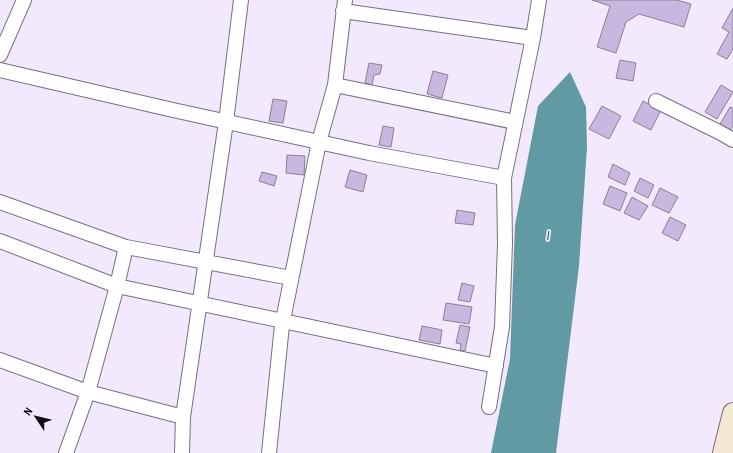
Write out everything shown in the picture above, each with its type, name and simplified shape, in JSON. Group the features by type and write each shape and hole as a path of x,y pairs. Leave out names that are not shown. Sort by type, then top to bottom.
{"street":[{"path":"0,55 24,0"},
{"path":"182,453 183,417 226,122 241,0"},
{"path":"489,407 502,327 505,243 504,178 532,38 538,0"},
{"path":"269,453 283,320 319,142 335,85 344,5 532,38"},
{"path":"0,70 368,153 504,178"},
{"path":"335,85 515,122"},
{"path":"656,101 733,140"},
{"path":"0,202 126,247 291,278"},
{"path":"0,241 117,286 496,366"},
{"path":"66,453 88,392 126,247"},
{"path":"0,360 88,392 183,417"},
{"path":"723,453 733,414"}],"water":[{"name":"l","path":"570,72 586,107 587,147 579,266 556,453 491,453 510,359 515,225 538,106"}],"building":[{"path":"592,0 677,0 691,4 684,27 639,14 626,22 616,53 597,47 610,6"},
{"path":"733,8 733,49 727,59 717,54 729,32 722,28"},
{"path":"620,60 636,63 633,81 616,78"},
{"path":"369,63 382,65 380,74 374,75 372,85 365,83"},
{"path":"433,71 448,75 442,98 427,94"},
{"path":"721,85 733,92 717,119 705,112"},
{"path":"273,99 287,101 283,123 269,121"},
{"path":"643,101 661,110 651,130 633,121"},
{"path":"602,106 621,116 609,139 589,129"},
{"path":"730,107 733,108 733,126 729,132 719,126"},
{"path":"383,126 394,128 391,147 379,145"},
{"path":"287,155 305,156 304,175 286,173"},
{"path":"613,164 630,173 625,185 608,177"},
{"path":"350,170 367,175 363,192 345,187"},
{"path":"262,172 277,176 274,186 259,181"},
{"path":"640,178 654,185 648,198 634,191"},
{"path":"610,186 627,193 620,211 603,204"},
{"path":"660,188 678,197 669,213 652,205"},
{"path":"632,197 648,206 639,220 624,213"},
{"path":"457,210 475,213 473,225 455,223"},
{"path":"670,217 686,225 678,241 662,233"},
{"path":"462,283 474,286 470,302 458,300"},
{"path":"446,303 472,307 469,324 443,320"},
{"path":"460,325 470,327 465,351 460,350 461,344 456,343"},
{"path":"422,326 442,330 440,344 419,340"}]}
